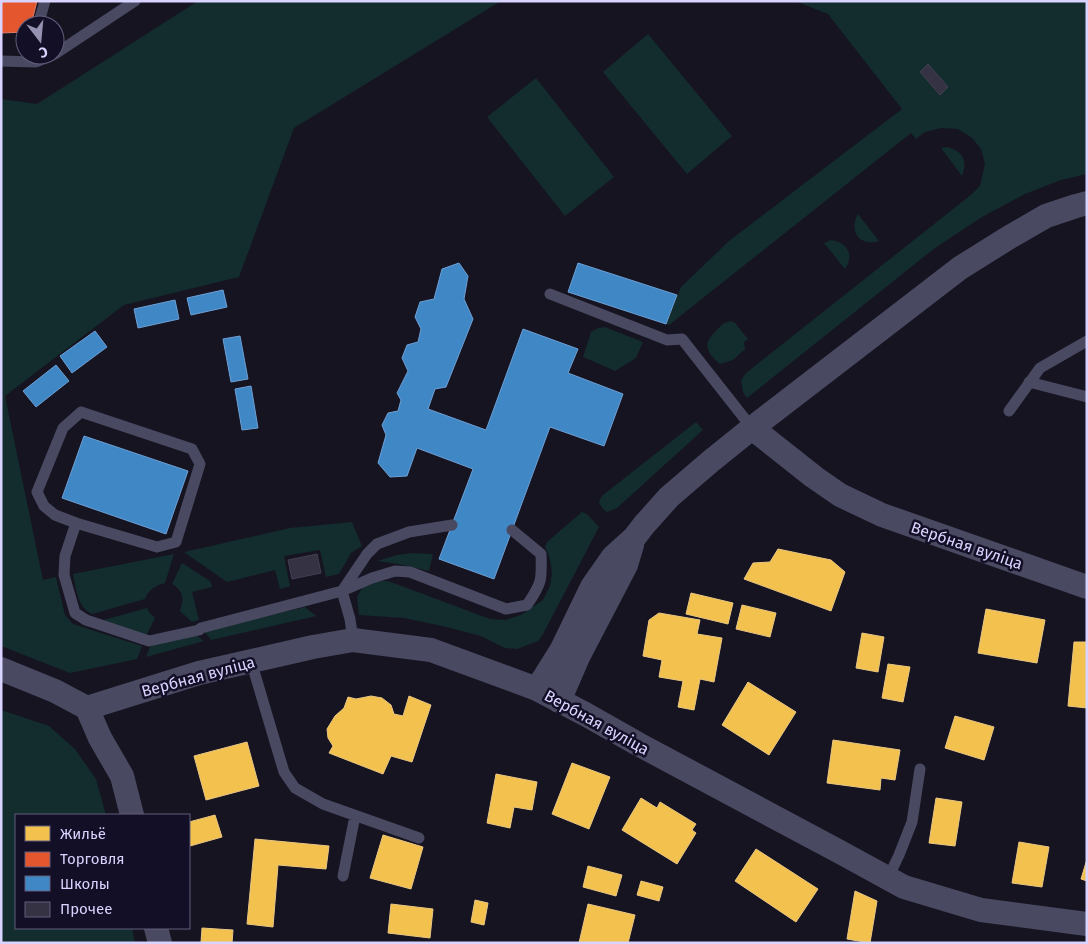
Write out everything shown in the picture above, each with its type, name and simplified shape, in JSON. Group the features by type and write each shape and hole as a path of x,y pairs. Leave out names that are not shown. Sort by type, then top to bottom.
{"street":[{"path":"537,689 562,649 592,587 613,557 634,538 669,497 710,461 960,268 1046,216 1087,203"},
{"name":"Вербная вуліца","path":"752,428 840,495 882,515 1087,587"},
{"path":"559,701 578,657 626,565 634,538"},
{"name":"Вербная вуліца","path":"87,708 199,673 313,647 353,640 431,650 537,689 904,888 981,910 1087,924"},
{"path":"1,669 55,691 87,708 100,738 122,776 132,814"},
{"path":"156,929 160,943"}],"lane":[{"path":"41,15 45,1"},
{"path":"116,1 131,4"},
{"path":"65,47 131,4"},
{"path":"1,61 15,59"},
{"path":"550,294 667,340 682,340 752,428"},
{"path":"1009,410 1040,368 1087,341"},
{"path":"1029,382 1087,397"},
{"path":"82,412 192,449 200,464 176,542 157,547 76,523 55,515 44,506 37,492 63,428 82,412"},
{"path":"76,523 65,556 64,576 75,613 86,620 148,641 198,630 342,591 372,578 395,572 410,572 506,610 527,605 538,589 542,577 541,554 512,530"},
{"path":"353,640 350,619 342,591 366,554 377,544 409,532 452,525"},
{"path":"251,661 284,772 295,788 323,804 419,838"},
{"path":"888,878 912,822 920,769"},
{"path":"342,876 355,816"}],"green space":[{"path":"198,1 501,1 294,128 239,277 124,305 5,396 43,580 56,577 65,615 73,624 142,646 137,659 70,673 1,646 1,99 37,104"},
{"path":"795,1 1087,1 1087,174 1061,180 1025,194 982,217 935,248 747,398 743,392 741,380 746,373 972,194 980,186 985,164 981,149 972,138 958,129 941,128 925,132 916,139 911,133 669,325 666,324 681,287 729,241 902,109 828,14"},
{"path":"648,34 732,136 687,174 603,72"},
{"path":"536,78 614,177 565,216 487,117"},
{"path":"947,147 957,151 963,157 964,171 962,176 941,148"},
{"path":"858,214 879,241 866,242 861,240 854,227"},
{"path":"831,240 841,243 848,250 849,259 845,269 824,243"},
{"path":"731,321 735,323 748,339 744,342 745,349 733,360 720,364 709,351 709,339 721,325"},
{"path":"605,327 643,342 636,358 615,371 583,357 591,332"},
{"path":"696,422 703,430 617,508 607,512 603,509 599,503 603,495"},
{"path":"582,512 587,514 599,527 538,641 517,649 505,648 481,636 442,626 404,618 359,615 357,597 362,588 378,581 387,581 490,619 505,620 521,615 543,600 550,586 552,574 549,556 545,547 547,542"},
{"path":"352,522 362,546 351,553 339,574 326,577 320,550 284,556 290,586 280,589 275,570 227,582 184,552 290,528"},
{"path":"412,553 433,554 429,571 377,561 397,555"},
{"path":"174,554 165,583 153,588 145,599 92,614 80,602 73,574"},
{"path":"182,563 210,581 212,587 192,592 199,620 192,622 180,611 182,596 179,590 172,584"},
{"path":"305,607 316,616 211,640 204,631"},
{"path":"147,608 155,618 146,636 100,621"},
{"path":"195,634 204,641 146,657 151,644"},
{"path":"1,710 49,726 75,749 96,779 106,814 15,814 15,929 132,929 135,943 1,943"}],"building: Жильё":[{"path":"778,549 831,560 845,572 831,611 744,579 753,563 770,562"},
{"path":"691,593 733,603 728,624 686,614"},
{"path":"742,605 776,613 770,637 736,629"},
{"path":"986,609 1045,620 1037,663 978,653"},
{"path":"659,613 700,620 697,634 722,638 714,682 700,679 694,710 678,707 683,681 659,677 662,660 643,656 649,620"},
{"path":"862,633 884,637 878,672 856,668"},
{"path":"1074,642 1087,642 1087,708 1068,706"},
{"path":"888,664 910,667 903,702 882,698"},
{"path":"748,682 796,712 769,755 722,725"},
{"path":"371,696 382,698 391,705 394,714 403,716 409,696 431,705 412,762 391,756 383,774 329,753 333,746 328,738 327,729 335,716 344,708 348,697 356,699"},
{"path":"955,716 994,727 984,760 945,748"},
{"path":"833,740 900,750 895,780 881,778 880,790 827,783"},
{"path":"247,742 259,786 206,800 194,756"},
{"path":"572,763 610,777 589,829 552,814"},
{"path":"496,774 537,782 532,810 514,807 510,828 487,823"},
{"path":"641,798 657,808 660,802 696,824 692,830 696,833 677,864 622,830"},
{"path":"936,798 962,802 955,846 929,843"},
{"path":"215,815 222,837 190,846 190,822"},
{"path":"383,835 423,847 411,889 370,878"},
{"path":"255,839 329,846 326,869 278,865 273,927 247,924"},
{"path":"1019,842 1049,847 1042,887 1012,883"},
{"path":"756,849 818,889 796,922 735,881"},
{"path":"1087,859 1087,881 1081,879"},
{"path":"588,866 622,875 616,896 583,887"},
{"path":"641,881 663,887 659,901 637,895"},
{"path":"855,891 877,901 870,943 847,939"},
{"path":"475,900 488,903 484,925 471,922"},
{"path":"391,904 433,909 430,938 388,933"},
{"path":"588,904 635,915 628,943 579,943"},
{"path":"202,928 233,930 232,943 201,942"}],"building: Торговля":[{"path":"1,1 37,1 34,15 15,15 15,32 1,33"}],"building: Школы":[{"path":"459,263 468,276 464,299 473,319 446,387 435,389 428,409 486,430 523,329 578,349 568,373 623,394 604,446 550,427 494,579 439,559 473,469 417,448 407,476 390,477 378,463 386,435 382,425 388,413 398,411 401,400 397,393 408,371 402,358 407,345 418,342 421,329 415,317 420,302 434,299 442,269"},
{"path":"578,263 677,295 666,324 568,292"},
{"path":"223,290 227,307 191,315 187,298"},
{"path":"175,300 179,319 138,328 134,309"},
{"path":"95,331 107,347 72,373 60,356"},
{"path":"240,336 248,379 231,382 223,339"},
{"path":"56,365 69,381 36,407 23,391"},
{"path":"251,386 258,428 242,430 235,389"},
{"path":"84,436 188,471 166,534 62,498"}],"building: Прочее":[{"path":"928,64 948,87 940,95 920,72"},
{"path":"317,554 321,573 292,579 288,560"}]}
